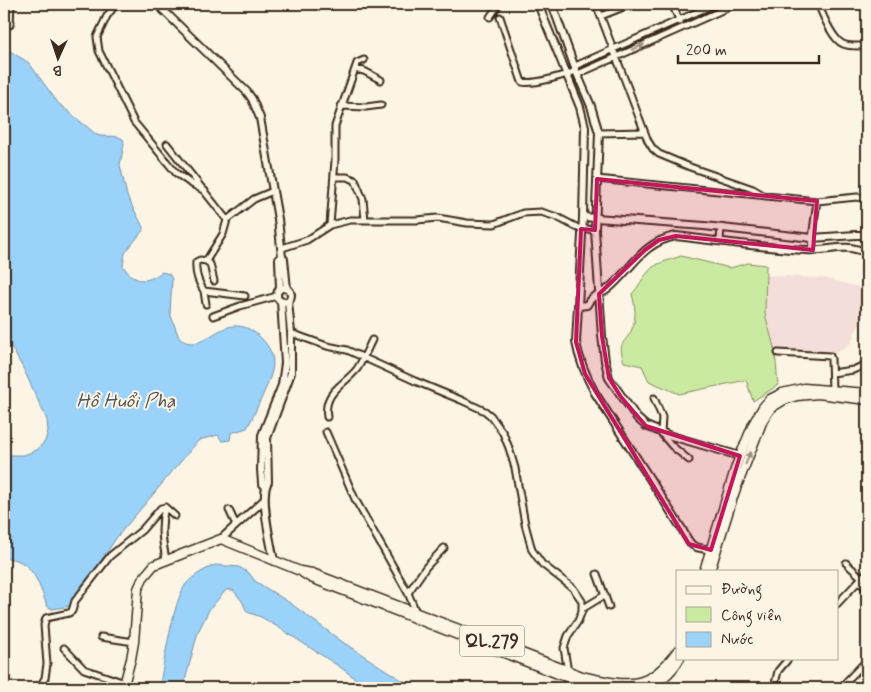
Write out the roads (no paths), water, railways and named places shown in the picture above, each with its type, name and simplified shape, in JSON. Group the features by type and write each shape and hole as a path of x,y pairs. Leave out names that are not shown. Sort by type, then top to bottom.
{"highway":[{"path":"710,570 740,456 753,424 770,399 782,393 804,388 867,393"},
{"path":"704,570 714,550 763,420 771,408 784,400 797,396 818,394 867,400"},
{"path":"124,686 134,642 140,583 148,570 166,559 221,539"},
{"name":"QL.279","path":"221,539 568,674 610,687 650,679 664,669 676,651"},
{"path":"644,688 660,681 679,660"}],"street":[{"path":"10,25 11,4"},
{"path":"116,4 107,16 97,36 99,51 134,122 176,173 190,184 205,190"},
{"path":"157,4 252,99 260,118 282,257 284,259 282,299 286,362 282,385 262,435 262,483 265,486"},
{"path":"490,17 499,4"},
{"path":"538,4 585,127 583,217 576,342 585,374 682,529 689,544 693,547 714,550"},
{"path":"552,4 591,106 599,133 595,230 605,361 610,378 637,418 646,426 661,433 740,456"},
{"path":"596,4 644,132 653,149 659,154 690,168 753,189 763,195"},
{"path":"601,16 632,4"},
{"path":"672,4 682,28"},
{"path":"500,17 522,82 529,82 566,75 613,49 715,4"},
{"path":"576,70 616,56 736,4"},
{"path":"818,4 837,40 844,44 867,46"},
{"path":"330,226 334,177 335,126 357,62 364,60"},
{"path":"355,69 364,71 381,80"},
{"path":"342,106 366,107 380,105"},
{"path":"599,133 644,132"},
{"path":"167,144 228,220"},
{"path":"334,177 347,177 355,180 363,199 365,220"},
{"path":"597,179 817,201 857,197 867,198"},
{"path":"206,261 223,234 228,220 254,199 273,191"},
{"path":"813,250 812,240 817,201"},
{"path":"282,248 307,240 330,226 350,220 417,220 438,218 467,223 494,224 524,213 535,212 557,216 573,226 595,230"},
{"path":"583,217 721,235 813,250 848,247 867,253"},
{"path":"579,306 587,305 590,298 600,294 613,284 645,250 659,240 676,236 721,235 812,240 856,235 862,235 867,238"},
{"path":"206,304 204,290 200,285 195,268 196,262 200,260 210,264 214,281"},
{"path":"213,316 240,306 282,299 291,294 283,289"},
{"path":"204,290 245,296"},
{"path":"274,561 264,500 265,486 268,482 268,438 291,374 291,333 282,299"},
{"path":"291,333 327,346 348,350 485,411 491,416 503,433 509,448 532,550 542,564 576,591 582,601 582,609 578,621 568,636 564,648 568,674"},
{"path":"327,417 326,405 329,398 355,370 372,340"},
{"path":"778,353 830,356 832,390"},
{"path":"832,373 853,370 867,364"},
{"path":"654,398 662,417 661,433 672,446 689,460"},
{"path":"326,432 355,499 408,592 410,612"},
{"path":"221,539 264,500"},
{"path":"165,507 176,516"},
{"path":"165,507 161,533 166,559"},
{"path":"39,688 47,671 44,624 46,618 70,613 75,601 110,556 142,530 160,508 165,507"},
{"path":"229,510 236,525"},
{"path":"408,592 426,567 444,548"},
{"path":"846,563 861,580 867,591"},
{"path":"838,603 867,572"},
{"path":"597,574 609,606"},
{"path":"582,609 605,595"},
{"path":"102,637 134,642"},
{"path":"64,648 84,669 124,686"},
{"path":"774,688 778,671 787,660"},
{"path":"840,688 867,660"},
{"path":"848,681 855,688"}],"water":[{"name":"Hồ Huổi Phạ","path":"4,43 10,51 29,63 58,103 97,135 123,139 124,144 120,165 127,196 144,229 125,253 123,266 132,276 141,280 150,279 162,272 169,274 172,279 170,313 179,338 193,343 227,327 242,326 261,338 271,352 273,359 269,381 247,428 231,433 230,440 222,441 218,435 199,440 117,537 71,606 52,609 47,606 41,589 28,567 14,559 4,558 4,455 24,455 37,450 45,441 48,431 47,420 24,370 4,334"},
{"path":"215,565 239,567 249,573 255,581 290,603 344,643 414,688 368,688 340,667 281,629 261,617 247,612 242,601 233,590 226,590 209,610 198,632 183,688 159,688 173,618 181,592 192,578"}]}
